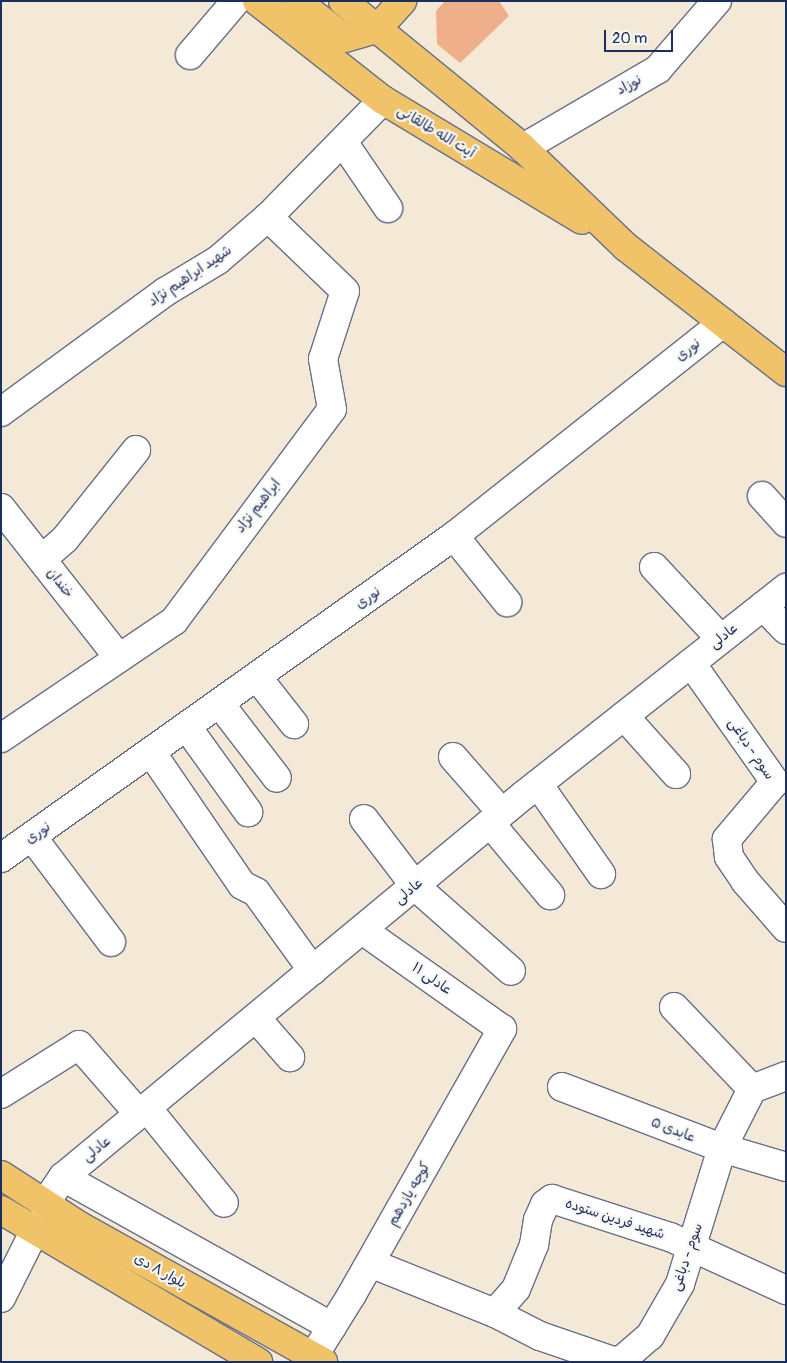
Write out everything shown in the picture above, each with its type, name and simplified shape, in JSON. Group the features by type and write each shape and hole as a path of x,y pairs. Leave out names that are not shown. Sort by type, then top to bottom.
{"main road":[{"name":"آیت الله طالقانی","path":"257,1 384,100 626,247"},
{"path":"296,1 345,38 377,29 402,1"},
{"name":"آیت الله طالقانی","path":"343,1 523,148 626,247 786,372"},
{"name":"بلوار ۸ دی","path":"1,1175 40,1217 258,1362"},
{"name":"بلوار ۸ دی","path":"1,1210 40,1217 318,1359"}],"street":[{"path":"190,55 236,1"},
{"name":"نوزاد","path":"523,148 658,69 717,1"},
{"name":"شهید ابراهیم نژاد","path":"1,412 165,292 218,260 268,217 384,100"},
{"path":"343,142 388,208"},
{"name":"ابراهیم نژاد","path":"1,738 174,621 332,409 322,359 345,292 268,217"},
{"name":"نوری","path":"1,858 33,838 454,536 723,323"},
{"path":"42,559 65,539 136,450"},
{"path":"762,496 786,523"},
{"name":"خندان","path":"1,508 119,658"},
{"path":"454,536 508,602"},
{"path":"654,567 721,639"},
{"name":"عادلی","path":"2,1294 40,1217 63,1177 496,818 786,588"},
{"path":"763,606 786,630"},
{"name":"سوم - دباغی","path":"691,663 781,785 727,839 729,857 734,865 786,928"},
{"path":"257,677 294,724"},
{"path":"220,704 277,778"},
{"path":"624,716 676,774"},
{"path":"187,727 248,812"},
{"path":"151,752 242,885 256,892 313,971"},
{"path":"453,757 550,895"},
{"path":"538,784 601,874"},
{"path":"364,820 415,886 511,970"},
{"path":"33,838 111,942"},
{"name":"عادلی ۱۱","path":"362,930 502,1029"},
{"path":"674,1007 752,1089 786,1076"},
{"path":"256,1018 290,1058"},
{"name":"کوچه یازدهم","path":"318,1359 332,1326 370,1263 502,1029"},
{"path":"1,1094 79,1045 143,1111 224,1203"},
{"name":"عابدی ۵","path":"562,1087 722,1148 786,1167"},
{"name":"سوم - دباغی","path":"370,1263 495,1313 540,1336 613,1361 622,1360 650,1336 664,1315 680,1284 722,1148 752,1089"},
{"path":"63,1177 332,1326"},
{"name":"شهید فردین ستوده","path":"495,1313 516,1289 534,1245 538,1220 545,1204 552,1199 692,1247 786,1290"}],"building":[{"path":"445,1 499,1 509,16 460,63 437,44 436,11"}]}
